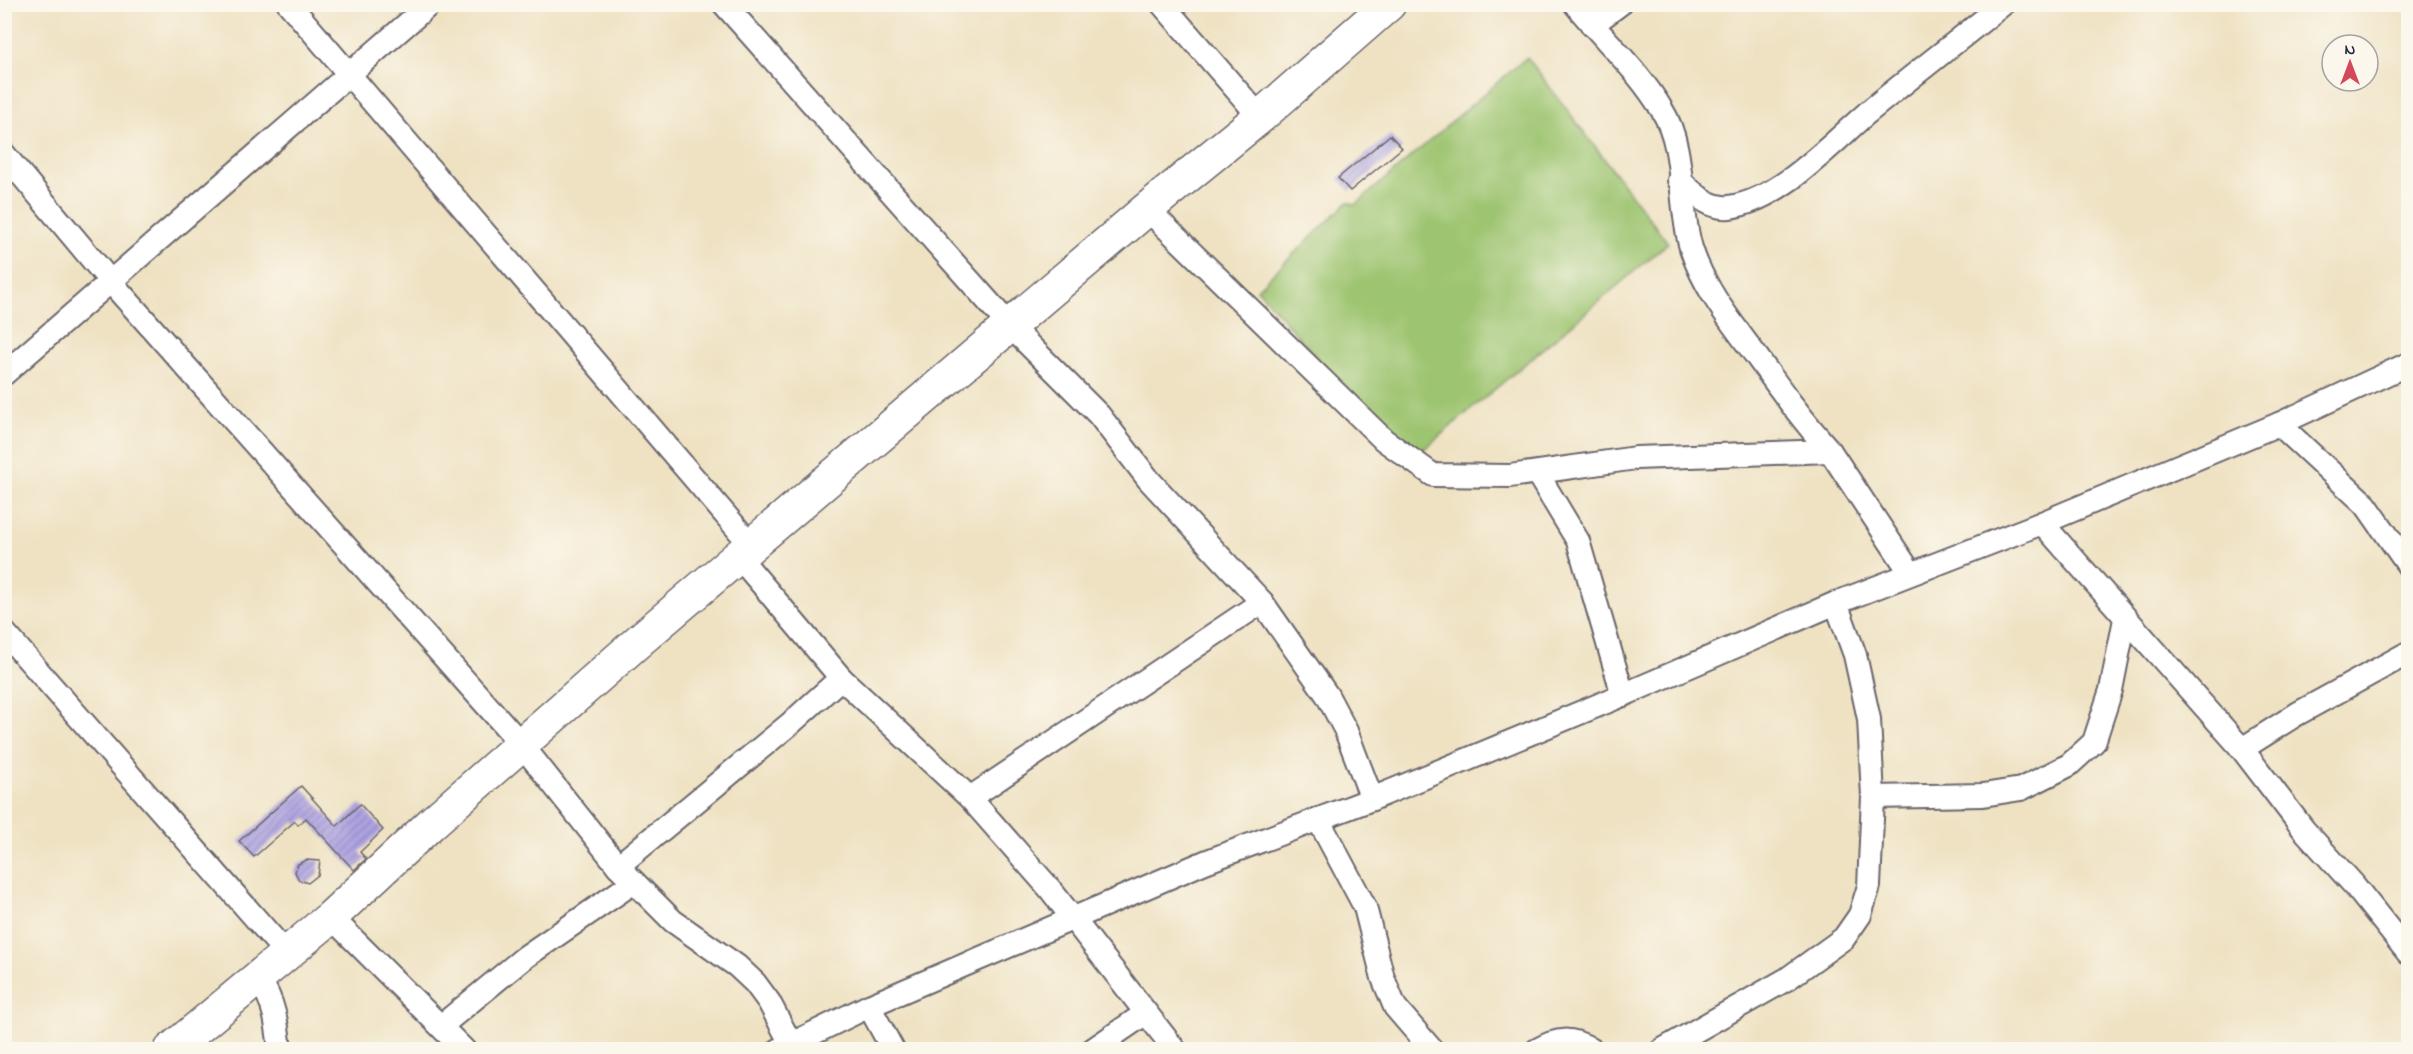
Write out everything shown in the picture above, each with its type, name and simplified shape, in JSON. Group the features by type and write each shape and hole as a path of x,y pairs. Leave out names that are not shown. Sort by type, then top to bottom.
{"main road":[{"path":"171,1050 331,917 433,822 522,746 640,639 1009,325 1260,117 1389,4"}],"street":[{"path":"289,4 350,72 746,551 841,678 970,798 1072,918 1175,1050"},
{"path":"4,374 430,4"},
{"path":"724,4 1009,325 1099,415 1149,480 1262,602 1326,695 1346,731 1372,799"},
{"path":"1162,4 1260,117"},
{"path":"1575,4 1663,111 1676,147 1683,218 1692,250 1706,283 1727,317 1808,426 1830,451 1910,572"},
{"path":"1592,25 1620,4"},
{"path":"1679,180 1710,205 1728,207 1754,200 1801,172 1866,114 2003,4"},
{"path":"4,154 110,281 522,746 626,874 673,921 737,966 755,983 768,1002 785,1047 869,1006 1204,862 1372,799 1910,572 2042,523 2279,424 2409,364"},
{"path":"1147,209 1384,440 1433,475 1510,476 1636,458 1830,451"},
{"path":"2279,424 2366,505 2409,565"},
{"path":"1537,473 1578,541 1623,695"},
{"path":"2042,523 2242,749 2304,830 2354,885 2409,953"},
{"path":"970,798 1262,602"},
{"path":"1662,1050 1787,979 1844,938 1860,915 1869,886 1873,797 1869,719 1855,655 1836,603"},
{"path":"1873,797 1983,795 2022,789 2069,765 2094,742 2111,690 2125,619"},
{"path":"4,632 286,953"},
{"path":"2242,749 2297,714 2409,653"},
{"path":"441,1026 626,874 841,678"},
{"path":"1318,819 1365,907 1383,978 1395,1007 1432,1050"},
{"path":"331,917 464,1050"},
{"path":"259,979 270,995 276,1019 279,1050"},
{"path":"869,1006 893,1050"},
{"path":"1092,1050 1146,1013"},
{"path":"1537,1050 1549,1042 1566,1038 1592,1050"}],"green space":[{"path":"1527,57 1668,243 1417,455 1379,430 1257,289 1348,202 1355,205"}],"building":[{"path":"1390,135 1402,148 1350,191 1338,178"},
{"path":"301,786 337,826 360,804 383,830 360,852 366,859 354,870 306,818 298,825 295,821 254,857 239,841"},
{"path":"306,860 320,861 318,875 308,883 299,880 295,872 298,864"}]}
